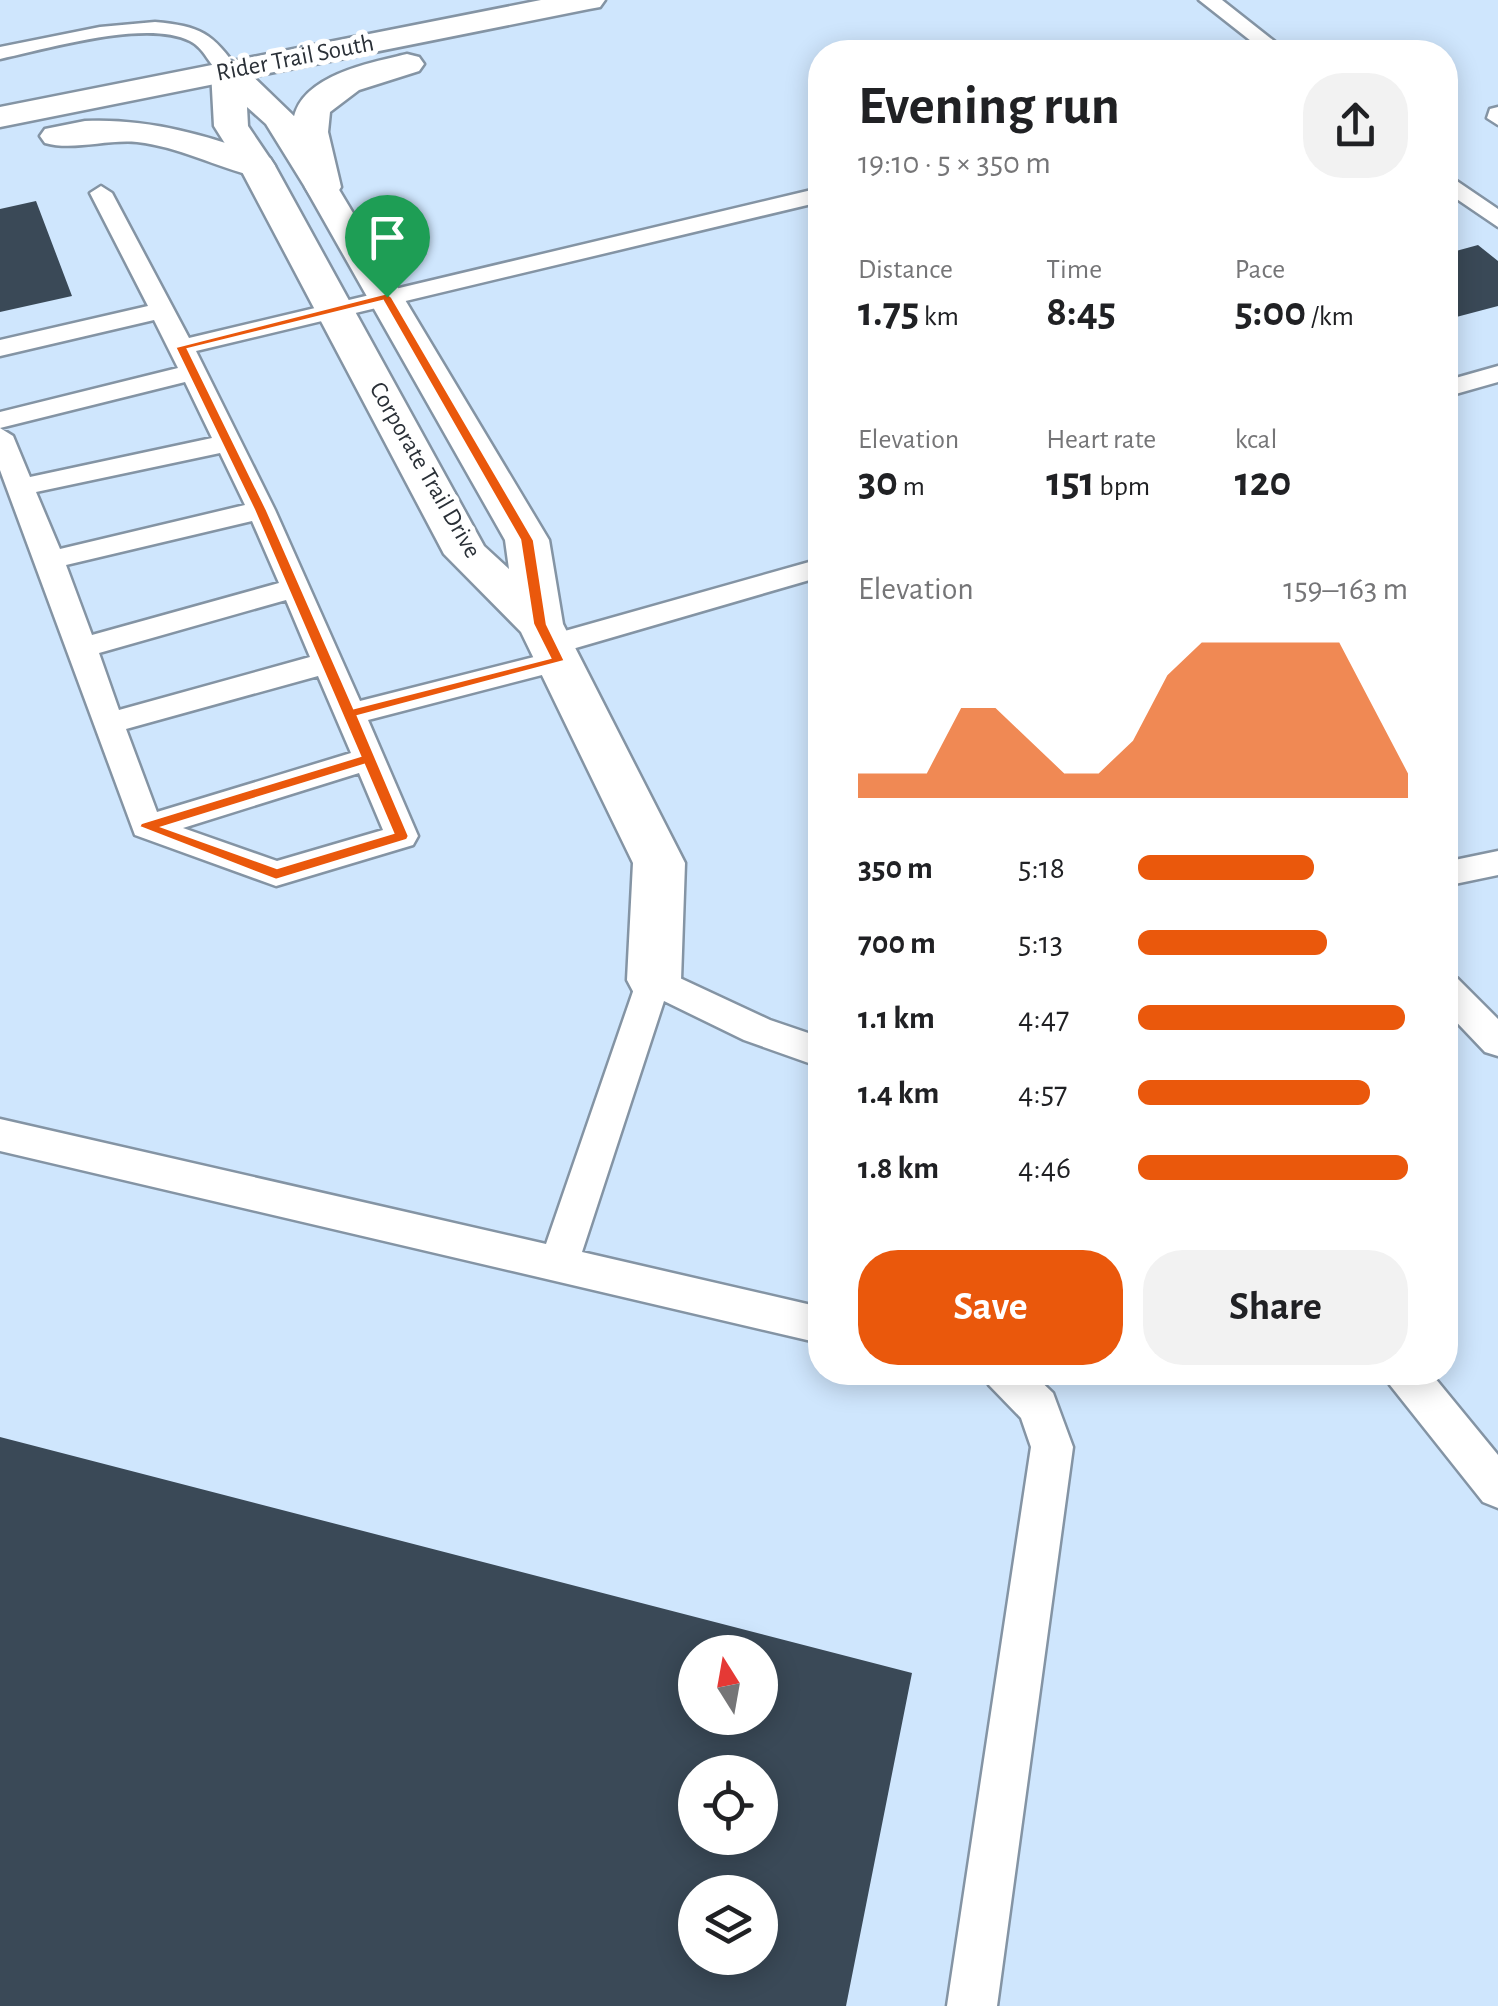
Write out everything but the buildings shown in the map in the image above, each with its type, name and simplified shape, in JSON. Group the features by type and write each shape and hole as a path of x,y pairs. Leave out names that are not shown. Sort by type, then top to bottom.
{"street":[{"name":"Rider Trail South","path":"0,117 590,0"},
{"path":"323,187 322,164 312,142 310,118 317,103 333,90 398,66 477,50 612,0"},
{"name":"Corporate Trail Drive","path":"228,71 231,126 257,166 466,554 550,644"},
{"name":"Corporate Trail Drive","path":"228,71 279,118 323,187 527,540 550,644 658,863 654,980"},
{"path":"0,146 119,128 199,142 257,166"}],"lane":[{"path":"1209,0 1262,40"},
{"path":"0,53 105,33 174,30 195,34 209,44 228,71"},
{"path":"1458,190 1498,220"},
{"path":"101,193 261,510 402,836 276,874 146,827"},
{"path":"181,347 808,198"},
{"path":"0,348 160,311"},
{"path":"0,420 194,372"},
{"path":"1458,385 1498,374"},
{"path":"0,436 51,560 146,827"},
{"path":"20,487 228,443"},
{"path":"51,560 261,510"},
{"path":"350,714 550,644 808,571"},
{"path":"82,648 295,588"},
{"path":"110,723 328,663"},
{"path":"146,827 369,758"},
{"path":"1458,871 1498,863"},
{"path":"558,1265 654,980 757,1030 808,1048"},
{"path":"1458,1001 1498,1042"},
{"path":"0,1135 808,1323"},
{"path":"972,2006 1052,1447 1038,1406 1016,1385"},
{"path":"1415,1385 1498,1488"}],"shaded area":[{"path":"0,0 1498,0 1498,2006 0,2006"}],"route":[{"path":"387,297 181,347 261,510 369,758 146,827 276,874 402,836 350,714 558,661 540,624 527,540 387,297"}]}
